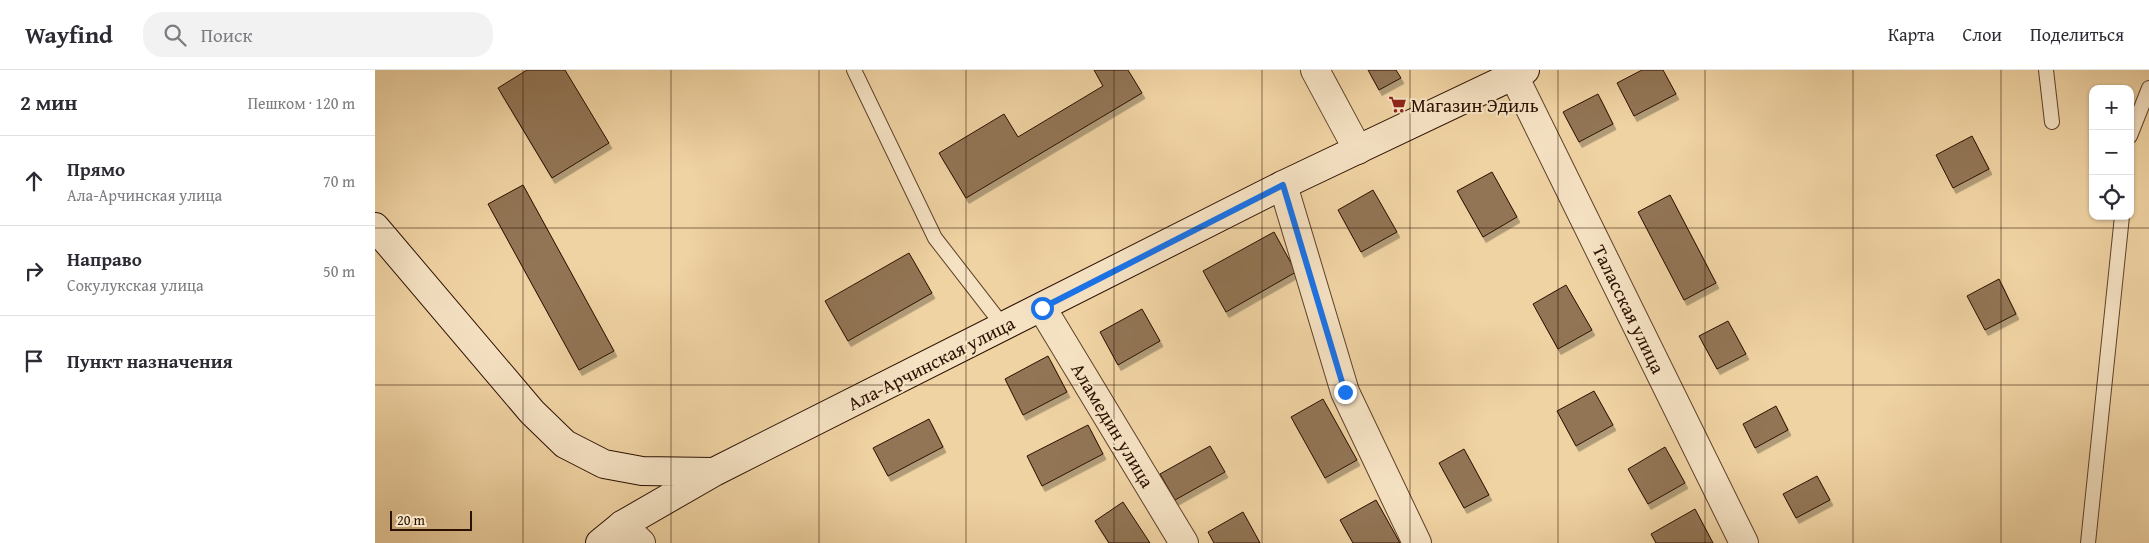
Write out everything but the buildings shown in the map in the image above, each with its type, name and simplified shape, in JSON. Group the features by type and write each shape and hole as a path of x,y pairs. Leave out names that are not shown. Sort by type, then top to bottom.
{"street":[{"path":"1315,70 1358,150"},
{"name":"Ала-Арчинская улица","path":"600,543 632,534 714,472 1283,185 1520,73"},
{"name":"Таласская улица","path":"1520,73 1743,543"},
{"path":"1283,185 1345,392 1417,543"},
{"path":"375,227 533,412 565,444 604,464 642,471 714,472"},
{"name":"Аламедин улица","path":"1042,308 1184,543"}],"lane":[{"path":"853,70 935,238 1004,327"},
{"path":"2046,70 2052,122"},
{"path":"2132,130 2149,88"},
{"path":"2088,543 2122,220"}],"place":[{"name":"Магазин Эдиль","path":"1397,105"}],"route":[{"path":"1042,308 1283,185 1345,392"}]}
